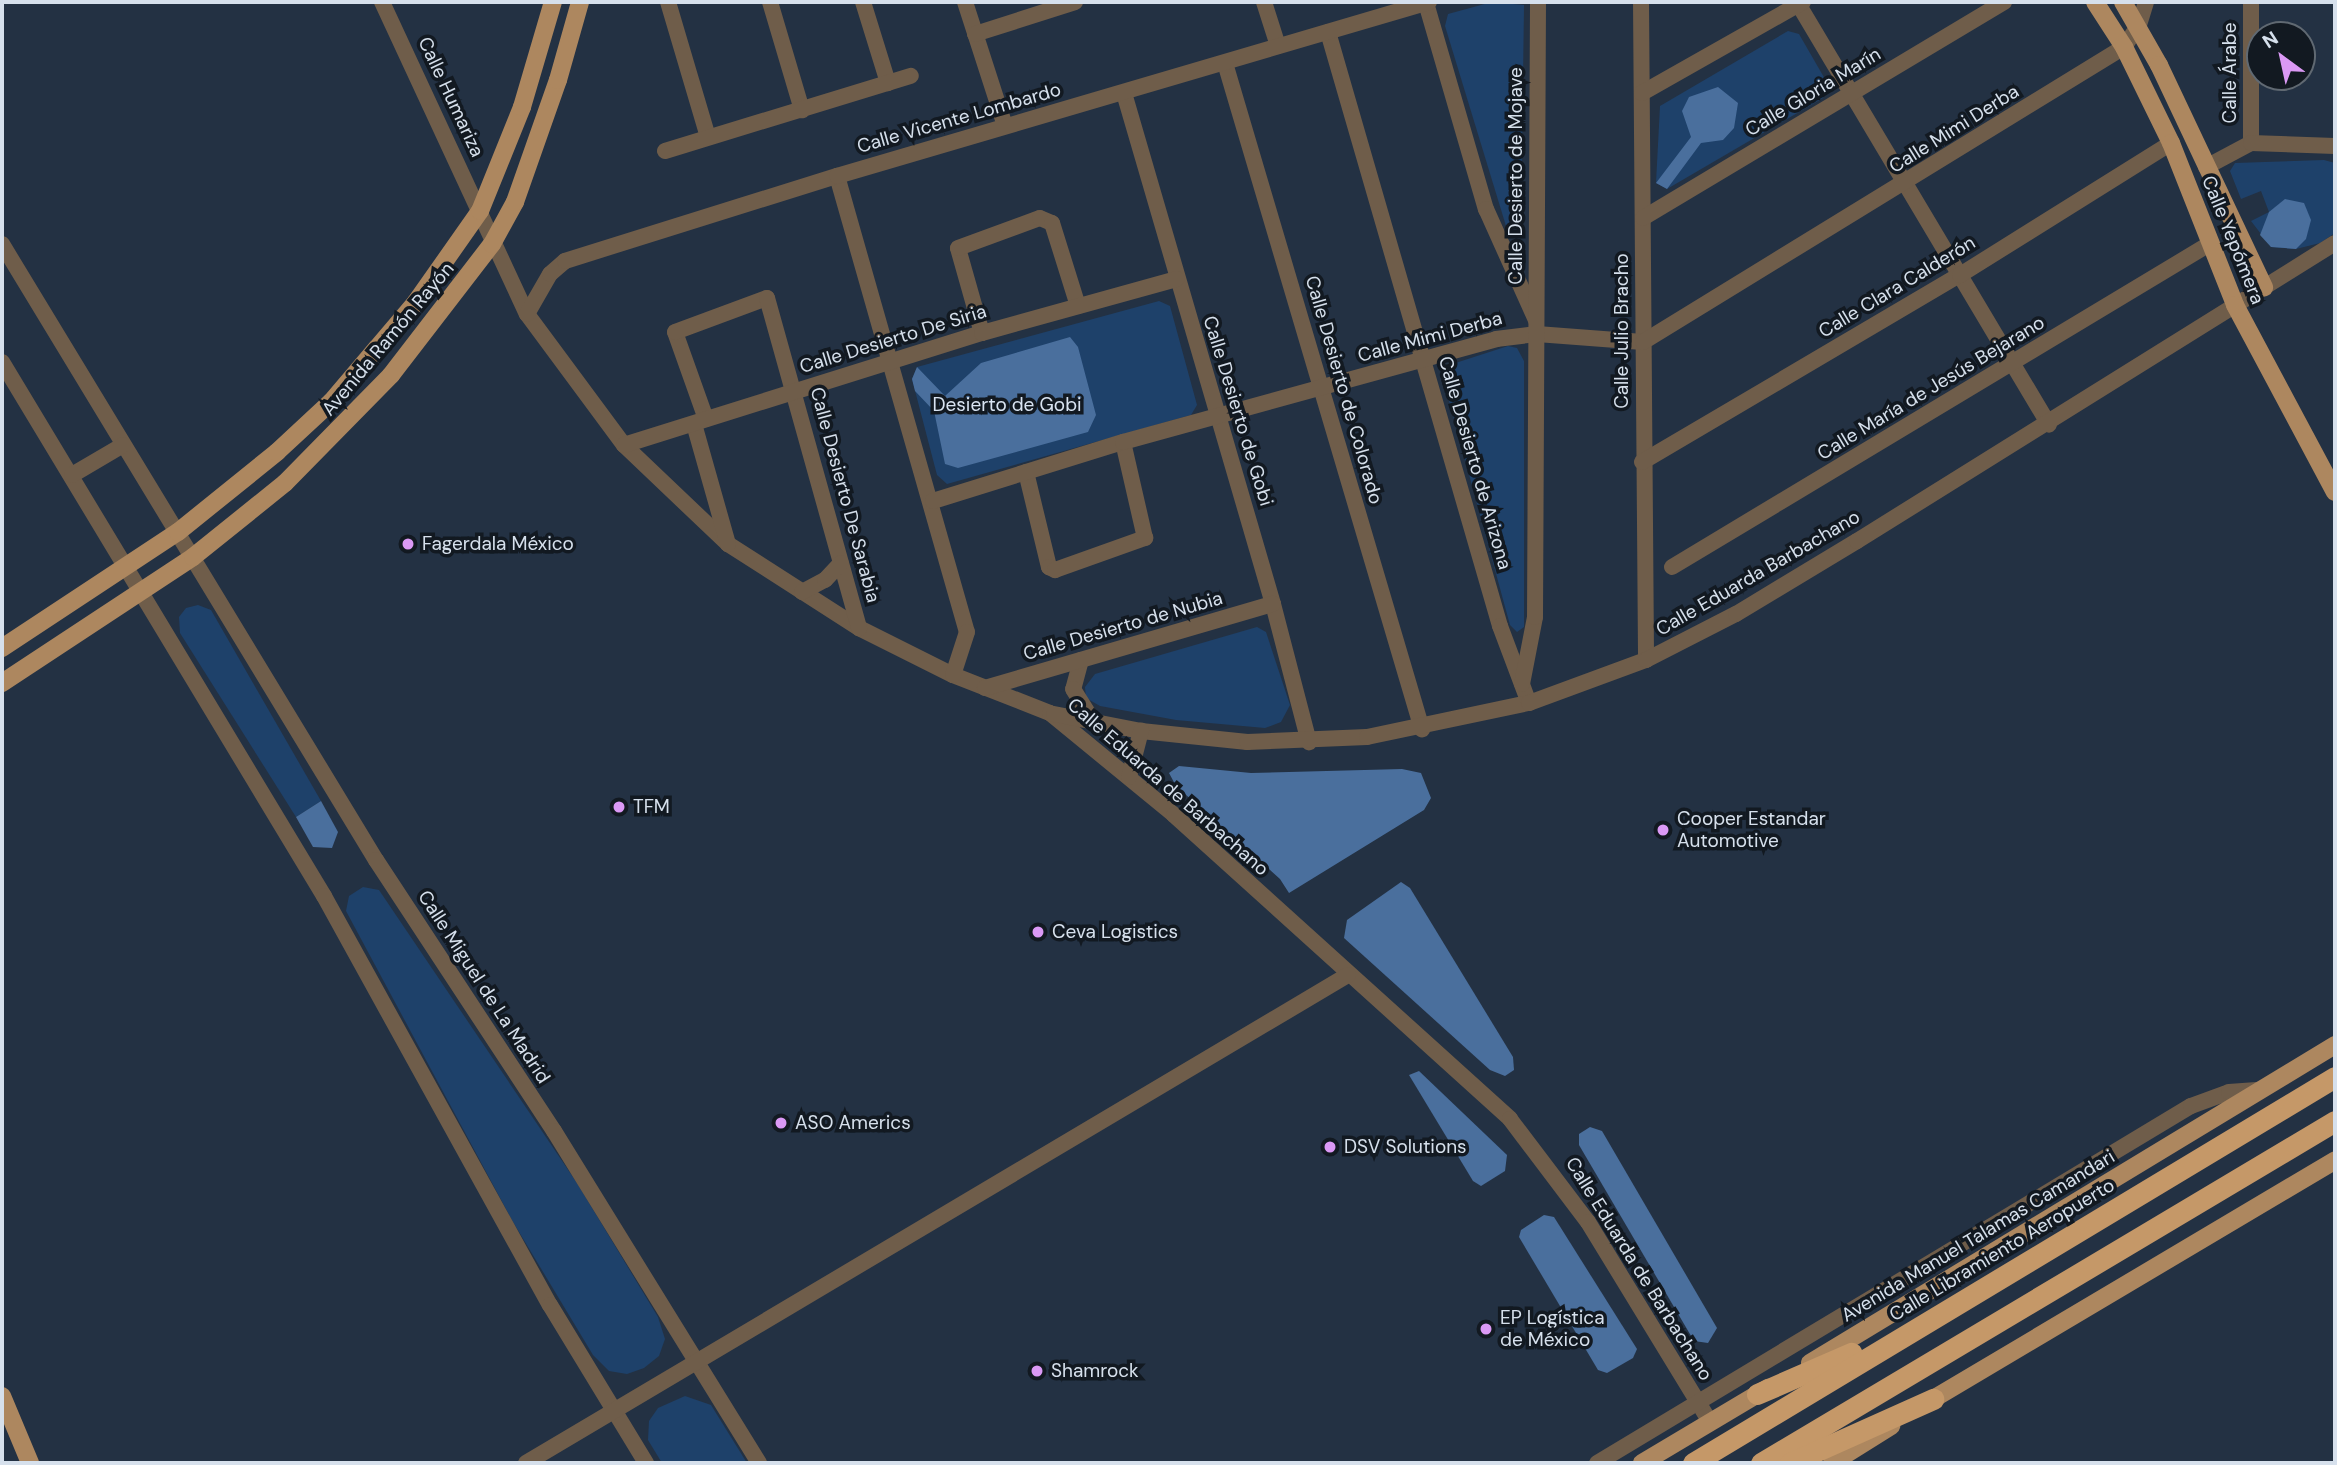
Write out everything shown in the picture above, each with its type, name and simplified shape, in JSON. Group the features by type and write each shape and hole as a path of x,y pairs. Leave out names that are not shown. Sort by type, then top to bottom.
{"highway":[{"name":"Calle Libramiento Aeropuerto","path":"1693,1463 2335,1077"},
{"path":"1761,1463 2335,1121"},
{"path":"1757,1394 1975,1292"},
{"path":"1790,1463 1934,1399"}],"main road":[{"name":"Avenida Ramón Rayón","path":"2,648 178,532 278,452 331,402 416,302 480,211 522,107 553,2"},
{"name":"Avenida Ramón Rayón","path":"2,683 193,557 285,483 366,404 492,244 523,177 558,80 580,2"},
{"name":"Calle Yepómera","path":"2095,2 2124,47 2171,143 2235,305 2335,492"},
{"name":"Calle Yepómera","path":"2123,2 2138,25 2264,287"},
{"name":"Avenida Manuel Talamas Camandari","path":"1642,1463 2335,1045"},
{"path":"1832,1463 1934,1399 2335,1160"},
{"path":"2,1396 30,1463"}],"street":[{"path":"383,2 398,2"},
{"name":"Calle Humariza","path":"383,2 480,211"},
{"path":"668,2 708,137"},
{"path":"770,2 802,110"},
{"path":"863,2 888,83"},
{"path":"965,2 1005,126"},
{"path":"975,34 1075,2"},
{"path":"1264,2 1278,46"},
{"path":"1428,2 1486,209 1537,327"},
{"name":"Calle Vicente Lombardo","path":"527,314 550,274 565,261 837,176 1428,2"},
{"name":"Calle Desierto de Mojave","path":"1522,685 1535,617 1538,2"},
{"name":"Calle Julio Bracho","path":"1641,2 1642,462 1646,660"},
{"name":"Calle Gloria Marín","path":"1643,218 2004,2"},
{"path":"2124,47 2138,25 2146,2"},
{"name":"Calle Árabe","path":"2251,2 2251,144"},
{"path":"1642,93 1799,3 1850,95 2049,424"},
{"name":"Calle Desierto de Arizona","path":"1328,32 1500,626 1529,703"},
{"name":"Calle Mimi Derba","path":"933,501 1123,442 1218,419 1537,327 1643,342 1905,185 2124,47"},
{"name":"Calle Desierto de Colorado","path":"1225,63 1422,729"},
{"path":"665,151 911,76"},
{"name":"Calle Desierto de Gobi","path":"1124,93 1273,604 1309,742"},
{"name":"Calle Clara Calderón","path":"1642,462 1960,275 2171,143"},
{"path":"2206,167 2251,144 2335,146"},
{"name":"Calle Desierto De Siria","path":"837,176 933,501 967,632 953,675"},
{"name":"Calle Eduarda de Barbachano","path":"480,211 492,244 527,314 624,445 680,503 728,544 859,628 953,675 1050,713 1129,777 1510,1119 1552,1169 1710,1422"},
{"path":"982,333 958,248 1040,218 1052,223 1079,306"},
{"name":"Calle María de Jesús Bejarano","path":"1672,567 2014,364 2211,243"},
{"name":"Calle Eduarda Barbachano","path":"1050,713 1141,731 1247,742 1309,742 1422,729 1529,703 1646,660 1736,614 2049,424 2335,243"},
{"name":"Calle Miguel de La Madrid","path":"2,244 376,860 698,1361 759,1463"},
{"name":"Calle Desierto De Siria","path":"624,445 982,333 1177,279"},
{"name":"Calle Desierto De Sarabia","path":"700,422 675,332 764,297 772,304 859,628"},
{"path":"2,362 129,566 324,896 550,1305 646,1463"},
{"path":"700,422 728,544"},
{"path":"1026,472 1049,567 1055,570 1145,538 1123,442"},
{"path":"72,475 123,445"},
{"path":"802,592 825,580 841,563"},
{"name":"Calle Desierto de Nubia","path":"985,688 1273,604"},
{"path":"1081,660 1073,689 1094,722"},
{"path":"1129,777 1141,731"},
{"path":"526,1463 1348,975"},
{"path":"1597,1463 2191,1106 2229,1092 2260,1090"}],"green space":[{"path":"1492,2 1524,5 1521,227 1506,226 1445,26 1448,14"},
{"path":"1788,31 1799,34 1829,86 1823,98 1667,189 1656,183 1660,106"},
{"path":"2324,160 2335,163 2335,233 2320,243 2296,249 2271,247 2251,221 2269,212 2261,191 2241,199 2230,171 2235,163"},
{"name":"Desierto de Gobi","path":"1159,301 1170,306 1197,405 1191,415 947,484 937,475 912,379 917,367"},
{"path":"1508,346 1517,348 1524,361 1524,627 1517,632 1510,625 1440,368"},
{"path":"198,605 211,610 321,801 296,817 180,633 179,617 186,608"},
{"path":"1257,627 1266,632 1290,705 1281,722 1265,728 1176,720 1100,706 1086,698 1085,687 1095,674"},
{"path":"363,887 379,890 577,1183 658,1317 665,1339 659,1356 644,1368 627,1374 609,1371 593,1355 513,1222 346,911 349,896"},
{"path":"685,1396 711,1405 747,1463 662,1463 648,1440 649,1421 658,1408"}],"shaded area":[{"path":"1718,87 1738,103 1734,128 1723,140 1701,143 1667,189 1656,183 1691,137 1682,111 1689,97"},
{"path":"2285,199 2304,203 2311,220 2306,239 2296,249 2271,247 2260,235 2269,212"},
{"path":"1070,337 1078,347 1096,415 1088,432 958,468 945,464 934,411 915,391 912,379 917,367 945,396 981,363"},
{"path":"1179,766 1251,773 1402,769 1421,773 1431,798 1424,810 1289,893 1280,879 1176,786 1169,773"},
{"path":"321,801 338,832 332,848 313,847 296,817"},
{"path":"1401,882 1410,888 1513,1057 1514,1070 1505,1076 1490,1070 1344,938 1347,920"},
{"path":"1419,1071 1507,1155 1505,1171 1481,1186 1473,1181 1409,1075"},
{"path":"1590,1127 1602,1131 1717,1328 1708,1343 1694,1341 1579,1145 1579,1134"},
{"path":"1544,1215 1554,1217 1637,1349 1633,1358 1607,1373 1598,1370 1519,1237 1521,1230"}],"place":[{"name":"Fagerdala México","path":"408,544"},
{"name":"TFM","path":"619,807"},
{"name":"Cooper Estandar Automotive","path":"1663,830"},
{"name":"Ceva Logistics","path":"1038,932"},
{"name":"ASO Americs","path":"781,1123"},
{"name":"DSV Solutions","path":"1330,1147"},
{"name":"EP Logística de México","path":"1486,1329"},
{"name":"Shamrock","path":"1037,1371"}]}
